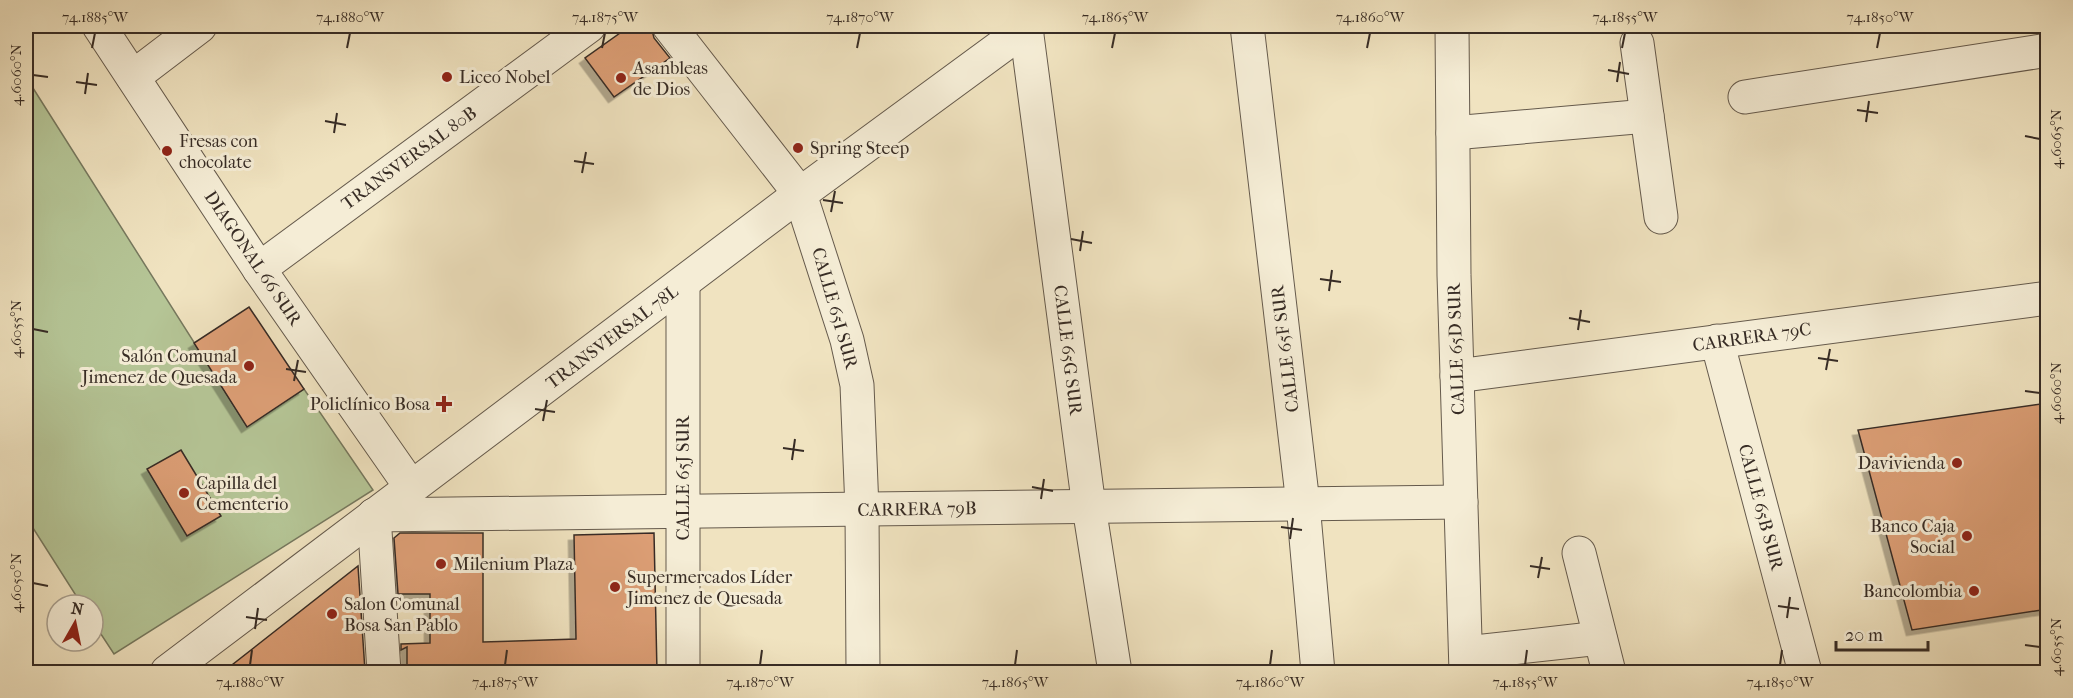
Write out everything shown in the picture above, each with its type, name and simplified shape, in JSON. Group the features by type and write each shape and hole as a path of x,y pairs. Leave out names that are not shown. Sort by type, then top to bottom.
{"street":[{"name":"DIAGONAL 66 SUR","path":"99,26 259,269 411,487"},
{"path":"133,76 200,26"},
{"name":"TRANSVERSAL 80B","path":"259,269 589,26"},
{"name":"CALLE 65I SUR","path":"669,26 800,194 847,340 857,385 862,509 863,672"},
{"name":"TRANSVERSAL 78L","path":"168,672 800,194 1028,26"},
{"name":"CALLE 65G SUR","path":"1028,26 1089,507 1115,672"},
{"name":"CALLE 65F SUR","path":"1247,26 1303,504 1318,672"},
{"name":"CALLE 65D SUR","path":"1452,26 1454,275 1466,663"},
{"path":"1637,43 1661,217"},
{"path":"1745,97 2048,50"},
{"path":"1453,133 1647,116"},
{"name":"CALLE 65J SUR","path":"682,672 683,284"},
{"name":"CARRERA 79C","path":"1457,376 2048,298"},
{"name":"CALLE 65B SUR","path":"1717,341 1805,672"},
{"name":"CARRERA 79B","path":"374,515 1461,502"},
{"path":"374,515 384,672"},
{"path":"1579,553 1609,672"},
{"path":"213,638 213,672"},
{"path":"1466,663 1600,638"}],"green space":[{"path":"26,77 247,426 304,389 373,490 114,654 105,640 105,593 74,593 26,517"}],"building":[{"name":"Asanbleas de Dios","path":"630,26 651,26 654,38 670,58 614,97 585,58"},
{"name":"Salón Comunal Jimenez de Quesada","path":"249,307 304,389 247,427 194,343"},
{"path":"2048,403 2048,609 1912,630 1858,430"},
{"name":"Capilla del Cementerio","path":"181,450 221,516 187,536 147,469"},
{"name":"Supermercados Líder Jimenez de Quesada","path":"400,533 483,533 483,642 576,639 574,535 654,533 657,672 407,672 407,647 401,650 401,644 430,643 430,594 398,594 394,538"},
{"name":"Salon Comunal Bosa San Pablo","path":"358,566 365,671 223,672"}],"place":[{"name":"Liceo Nobel","path":"447,77"},
{"name":"Asanbleas de Dios","path":"621,78"},
{"name":"Spring Steep","path":"798,148"},
{"name":"Fresas con chocolate","path":"167,151"},
{"name":"Salón Comunal Jimenez de Quesada","path":"249,366"},
{"name":"Policlínico Bosa","path":"444,404"},
{"name":"Davivienda","path":"1957,463"},
{"name":"Capilla del Cementerio","path":"184,493"},
{"name":"Banco Caja Social","path":"1967,536"},
{"name":"Milenium Plaza","path":"441,564"},
{"name":"Supermercados Líder Jimenez de Quesada","path":"615,587"},
{"name":"Bancolombia","path":"1974,591"},
{"name":"Salon Comunal Bosa San Pablo","path":"332,614"}]}
